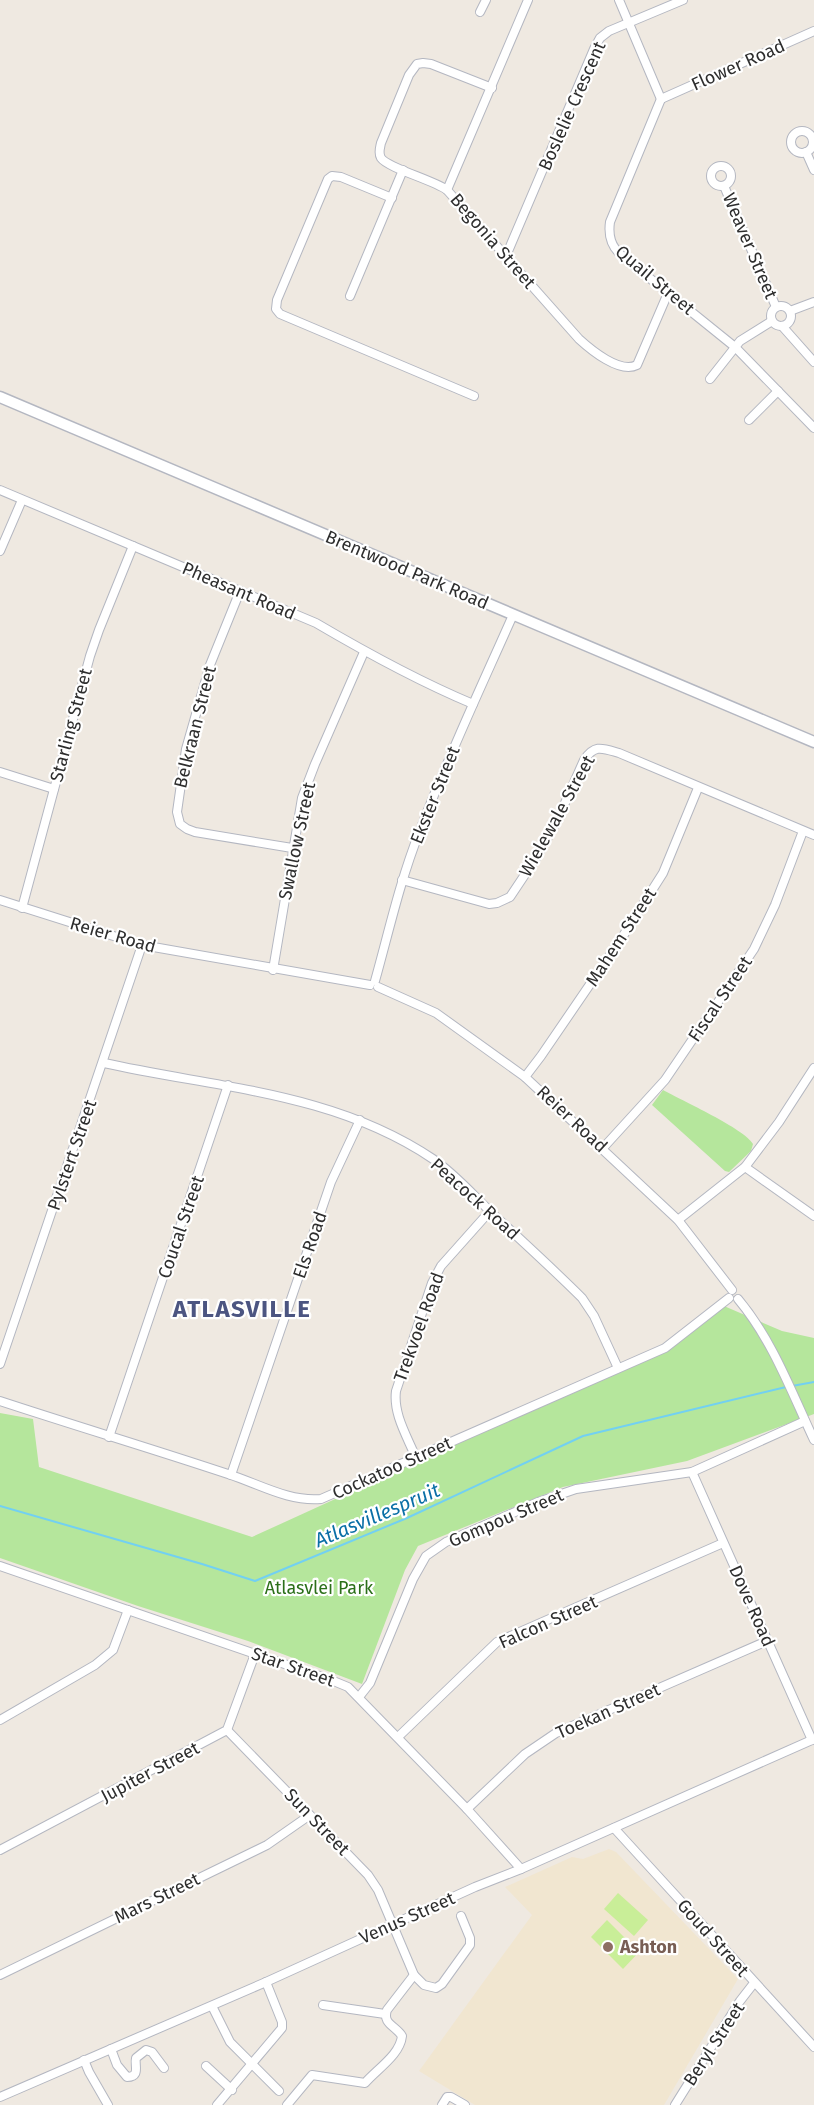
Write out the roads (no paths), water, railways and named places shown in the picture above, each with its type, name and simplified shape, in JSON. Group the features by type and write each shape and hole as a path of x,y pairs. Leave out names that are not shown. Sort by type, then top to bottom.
{"street":[{"path":"480,12 486,0"},
{"name":"Begonia Street","path":"527,0 492,88 447,190 592,351 614,362 629,367 639,362 668,293"},
{"path":"619,0 662,99"},
{"name":"Boslelie Crescent","path":"506,255 594,49 604,34 683,0"},
{"name":"Flower Road","path":"662,99 814,31"},
{"path":"447,190 383,160 379,152 414,66 426,63 492,88"},
{"name":"Quail Street","path":"662,99 614,212 609,232 612,243 617,251 735,346 814,428"},
{"path":"806,152 814,170"},
{"path":"350,296 403,170"},
{"path":"392,198 341,177 332,176 328,179 277,300 276,309 280,314 474,396"},
{"name":"Weaver Street","path":"724,186 776,307"},
{"path":"790,311 814,302"},
{"path":"782,326 790,321 790,311 785,306 776,307 772,311 772,321 782,326 814,363"},
{"path":"710,379 735,346 748,334 772,321"},
{"path":"749,420 778,391"},
{"name":"Brentwood Park Road","path":"0,397 814,742"},
{"name":"Pheasant Road","path":"0,490 316,623 364,652 473,704"},
{"path":"0,551 22,500"},
{"name":"Starling Street","path":"22,908 99,630 133,546"},
{"name":"Belkraan Street","path":"240,591 200,696 186,749 177,806 178,818 180,824 189,831 292,848"},
{"name":"Ekster Street","path":"374,984 402,880 418,833 513,615"},
{"name":"Swallow Street","path":"273,969 302,798 364,652"},
{"name":"Wielewale Street","path":"402,880 489,904 510,897 557,821 584,760 590,751 601,747 814,835"},
{"path":"0,772 54,789"},
{"name":"Mahem Street","path":"525,1077 610,955 663,873 698,788"},
{"name":"Fiscal Street","path":"603,1148 665,1080 754,949 775,905 803,831"},
{"name":"Reier Road","path":"0,900 142,945 273,969 374,984 436,1013 525,1077 603,1148 678,1220 731,1294"},
{"name":"Pylstert Street","path":"0,1364 104,1063 142,945"},
{"name":"Peacock Road","path":"104,1063 228,1085 323,1107 360,1120 400,1139 434,1159 582,1298 594,1316 618,1368"},
{"path":"678,1220 744,1167 779,1122 814,1068"},
{"name":"Coucal Street","path":"109,1437 228,1085"},
{"name":"Els Road","path":"231,1475 331,1182 360,1120"},
{"path":"744,1167 814,1216"},
{"name":"Trekvoel Road","path":"416,1458 397,1414 394,1402 396,1390 432,1283 441,1266 490,1211"},
{"path":"731,1294 733,1301 738,1299 754,1318 770,1344 814,1440"},
{"name":"Cockatoo Street","path":"0,1401 231,1475 291,1497 306,1500 321,1499 665,1348 731,1294"},
{"name":"Gompou Street","path":"359,1696 370,1683 413,1579 426,1556 446,1542 538,1502 576,1489 692,1472 805,1421"},
{"name":"Dove Road","path":"692,1472 813,1740"},
{"name":"Falcon Street","path":"398,1737 497,1642 723,1543"},
{"name":"Star Street","path":"0,1566 342,1684 359,1696 521,1869"},
{"path":"0,1720 95,1665 113,1650 128,1610"},
{"name":"Toekan Street","path":"467,1809 525,1754 556,1733 768,1641"},
{"path":"227,1730 255,1654"},
{"name":"Sun Street","path":"227,1730 368,1875 378,1890 414,1975"},
{"name":"Jupiter Street","path":"0,1850 227,1730"},
{"name":"Venus Street","path":"0,2097 212,2006 392,1924 813,1740"},
{"name":"Mars Street","path":"0,1975 267,1845 310,1815"},
{"name":"Goud Street","path":"614,1828 814,2048"},
{"path":"286,2105 312,2075 361,2084 365,2083 380,2066 386,2064 402,2040 402,2036 386,2020 387,2010 414,1975 424,1985 436,1988 447,1978 470,1945 470,1938 461,1916"},
{"path":"217,2105 232,2090 282,2026 266,1982"},
{"name":"Beryl Street","path":"675,2105 740,2001 754,1983"},
{"path":"323,2005 385,2014"},
{"path":"212,2006 225,2035 279,2091"},
{"path":"111,2049 117,2065 127,2077 135,2073 138,2067 136,2058 146,2050 152,2052 164,2068"},
{"path":"84,2061 108,2105"},
{"path":"206,2066 232,2090"},
{"path":"442,2105 447,2097 465,2105"}],"waterway":[{"name":"Atlasvillespruit","path":"792,1386 814,1382"},
{"name":"Atlasvillespruit","path":"0,1506 255,1581 407,1518 583,1436 786,1387"}],"place":[{"name":"Ashton","path":"608,1947"}],"district":[{"name":"ATLASVILLE","path":"242,1309"}],"park label":[{"name":"Atlasvlei Park","path":"319,1588"}]}
